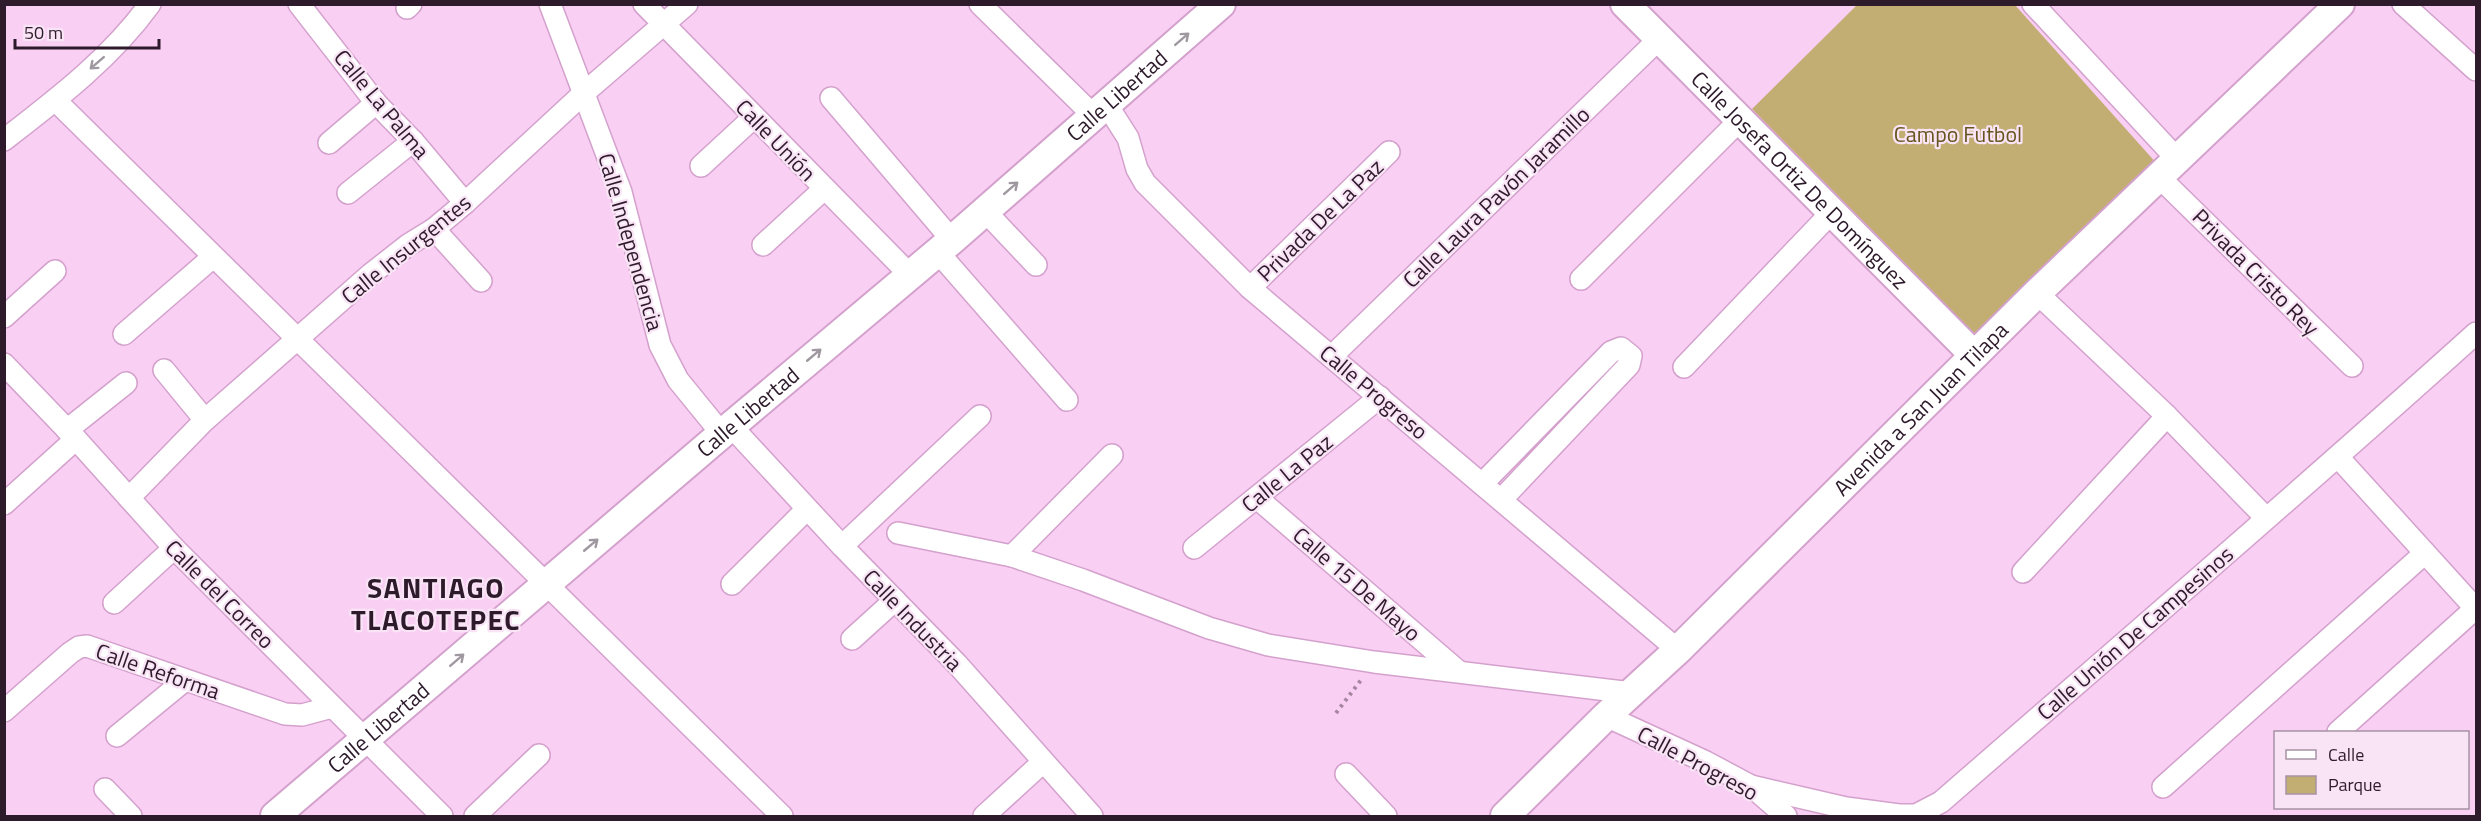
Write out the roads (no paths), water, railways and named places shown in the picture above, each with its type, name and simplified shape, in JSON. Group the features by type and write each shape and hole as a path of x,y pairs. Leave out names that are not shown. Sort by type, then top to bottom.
{"main road":[{"name":"Calle Libertad","path":"275,816 546,583 945,246 1221,4"},
{"name":"Calle Josefa Ortiz De Domínguez","path":"1624,4 1974,355"},
{"name":"Avenida a San Juan Tilapa","path":"1505,816 1606,716 1678,650 2037,293 2340,4"}],"street":[{"path":"8,129 55,100 107,55 133,28 150,4"},
{"name":"Calle La Palma","path":"299,4 376,103 413,141 465,203"},
{"name":"Calle Independencia","path":"549,4 621,192 660,345 678,380 726,430"},
{"name":"Calle Unión","path":"644,4 909,275"},
{"name":"Calle Insurgentes","path":"129,498 205,420 388,260 434,229 465,203 584,93 687,4"},
{"path":"980,4 1100,111"},
{"name":"Privada Cristo Rey","path":"2033,4 2168,168 2352,366"},
{"path":"2403,4 2476,70"},
{"name":"Calle Laura Pavón Jaramillo","path":"1332,356 1660,38"},
{"path":"831,98 1067,400"},
{"path":"55,100 782,816"},
{"path":"329,143 376,103"},
{"name":"Calle Progreso","path":"1100,111 1128,138 1137,169 1145,183 1250,288 1678,650"},
{"path":"700,166 754,117"},
{"path":"1581,279 1740,120"},
{"path":"348,193 413,141"},
{"name":"Privada De La Paz","path":"1250,288 1389,152"},
{"path":"763,245 824,189"},
{"path":"985,211 1036,265"},
{"path":"1684,367 1833,212"},
{"path":"434,229 481,281"},
{"path":"124,334 213,257"},
{"path":"4,317 55,271"},
{"path":"2037,293 2167,416 2266,518"},
{"name":"Calle Unión De Campesinos","path":"1751,786 1874,813 1916,816 1941,802 2338,457 2476,333"},
{"path":"1482,484 1611,352 1621,348 1627,351 1631,356 1629,365 1501,500"},
{"name":"Calle del Correo","path":"4,364 72,434 174,548 442,816"},
{"path":"164,370 205,420"},
{"path":"4,504 72,434 126,383"},
{"name":"Calle La Paz","path":"1194,548 1380,397"},
{"path":"842,546 980,416"},
{"path":"2023,572 2167,416"},
{"name":"Calle Industria","path":"726,430 807,508 957,664 1092,816"},
{"path":"1012,556 1112,455"},
{"path":"1509,457 1526,473"},
{"path":"2338,457 2476,609 2339,731"},
{"name":"Calle 15 De Mayo","path":"1257,498 1458,671"},
{"path":"732,584 807,508"},
{"name":"Calle Progreso","path":"898,533 1012,556 1237,637 1300,651 1632,693"},
{"path":"114,603 174,548"},
{"path":"2163,787 2425,554"},
{"path":"852,639 895,600"},
{"name":"Calle Reforma","path":"5,709 79,647 87,646 285,714 302,715 332,707"},
{"path":"117,736 184,681"},
{"name":"Calle Progreso","path":"1606,716 1706,762 1751,786 1786,816"},
{"path":"475,816 539,755"},
{"path":"984,816 1043,762"},
{"path":"1346,774 1386,816"},
{"path":"105,789 131,816"}],"district":[{"name":"SANTIAGO TLACOTEPEC","path":"436,603"}],"park label":[{"name":"Campo Futbol","path":"1958,134"}]}
